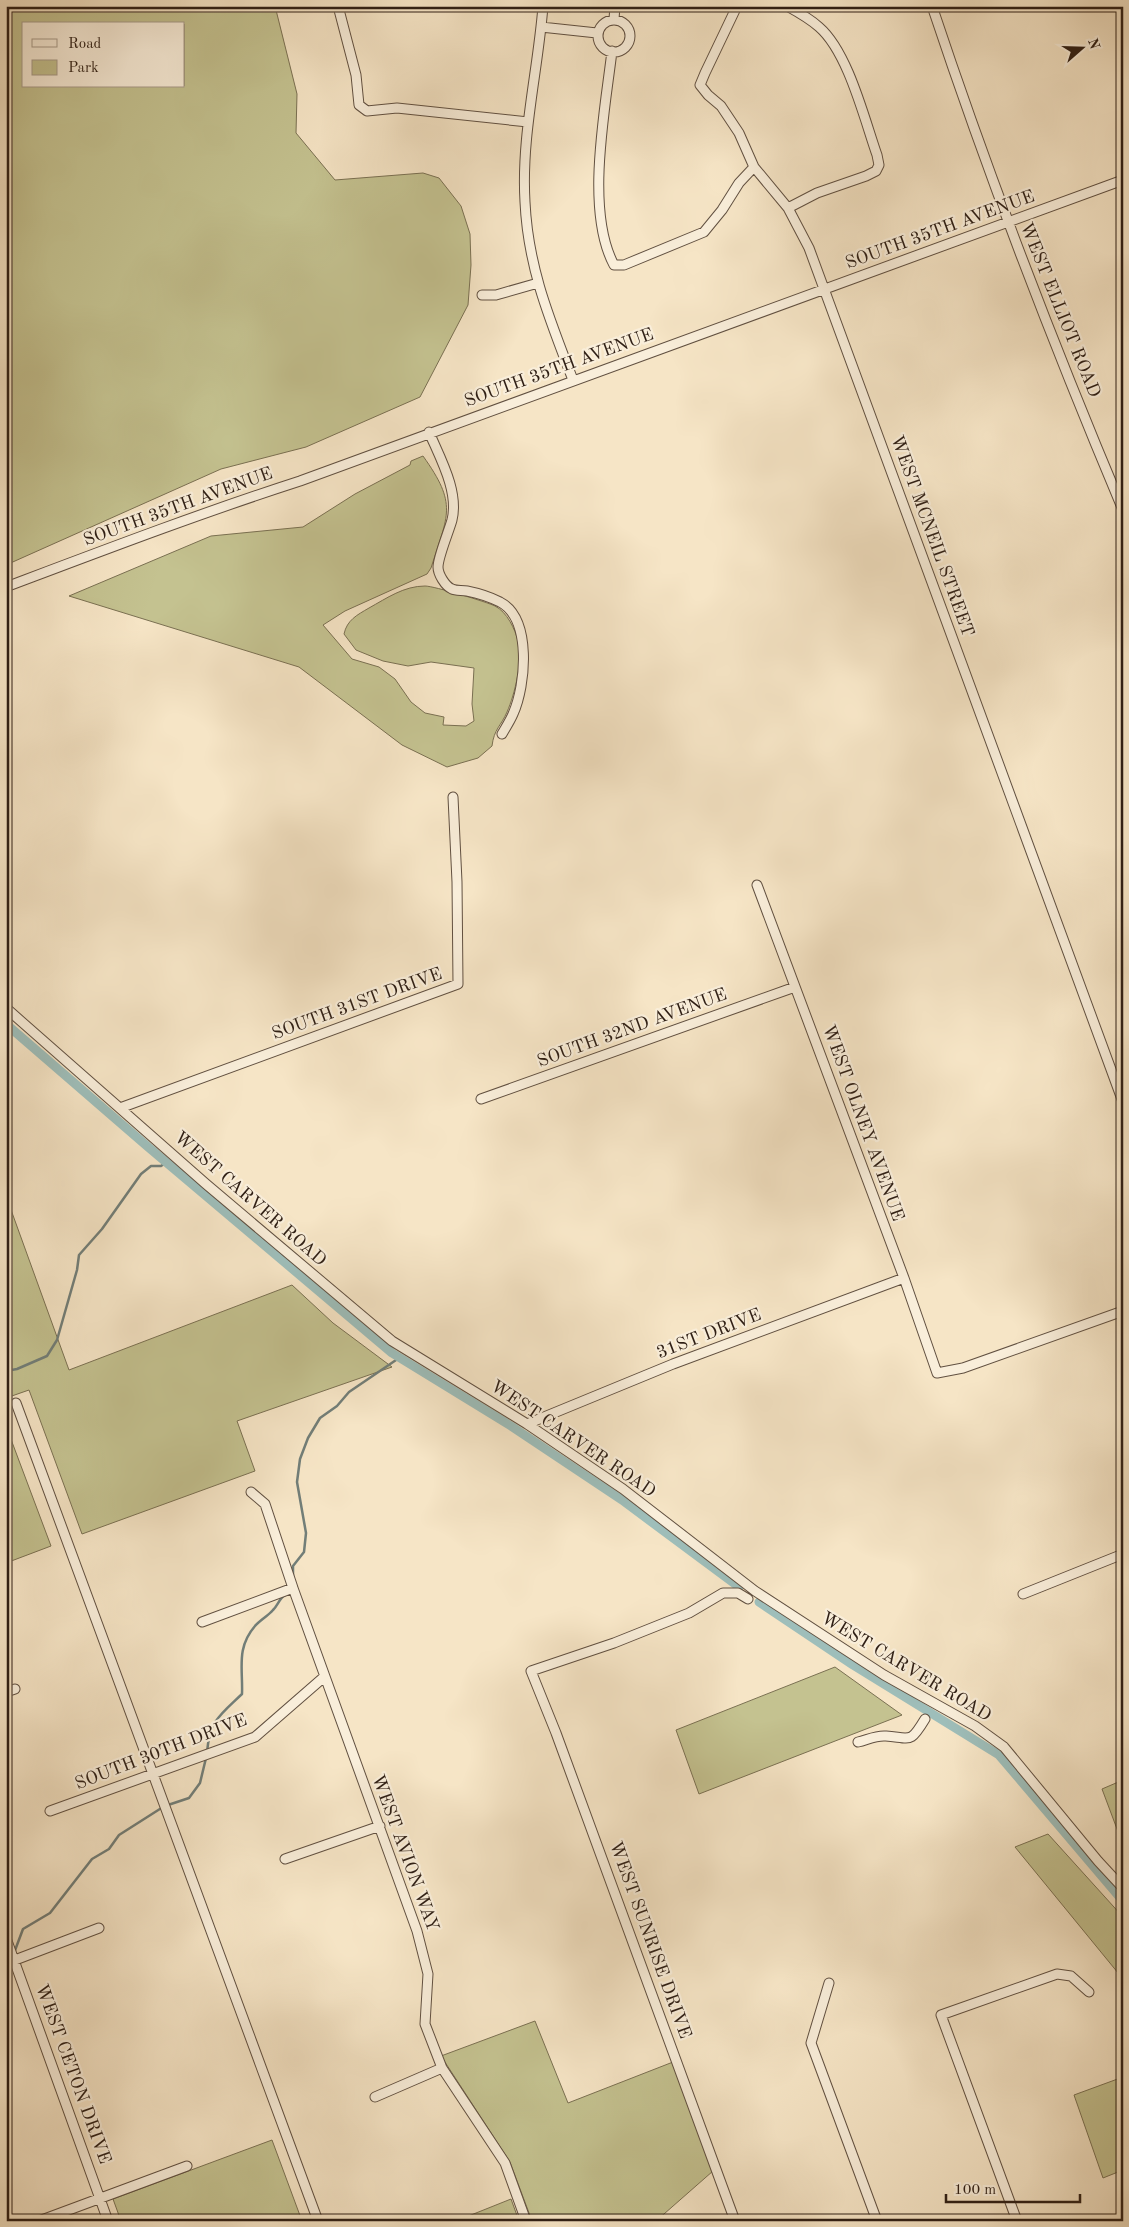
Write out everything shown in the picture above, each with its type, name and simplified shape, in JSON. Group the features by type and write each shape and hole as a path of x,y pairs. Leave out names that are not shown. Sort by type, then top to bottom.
{"street":[{"path":"338,6 356,76 359,105 367,111 397,108 528,122"},
{"path":"543,6 528,122 525,202 532,259 541,297 573,380"},
{"path":"614,19 616,6"},
{"name":"WEST MCNEIL STREET","path":"738,6 700,86 721,106 739,133 754,167 788,208 808,248 1123,1102"},
{"path":"787,6 800,9 820,27 834,45 848,71 879,165 876,171 866,176 818,193 788,208"},
{"name":"WEST ELLIOT ROAD","path":"932,6 973,129 1008,223 1123,510"},
{"path":"614,19 624,23 630,38 624,47 612,51 601,46 597,33 604,22 614,19"},
{"path":"541,27 597,33"},
{"path":"612,51 599,156 600,204 606,250 614,265 624,264 704,232 718,216 739,183 754,167"},
{"name":"SOUTH 35TH AVENUE","path":"6,587 228,504 300,481 429,432 1123,180"},
{"path":"482,295 496,295 538,283"},
{"path":"429,432 447,477 452,497 452,517 438,567 444,581 452,589 468,591 500,602 514,614 520,626 523,649 521,689 513,714 502,734"},
{"name":"SOUTH 31ST DRIVE","path":"120,1108 458,984 457,882 453,797"},
{"name":"WEST OLNEY AVENUE","path":"757,885 904,1278 937,1373 963,1368 1123,1311"},
{"name":"SOUTH 32ND AVENUE","path":"481,1099 795,987"},
{"name":"WEST CARVER ROAD","path":"6,1008 392,1341 527,1424 623,1489 755,1592 884,1675 975,1726 1004,1747 1098,1861 1123,1888"},
{"name":"31ST DRIVE","path":"527,1424 673,1364 904,1278"},
{"path":"16,1403 318,2221"},
{"name":"WEST AVION WAY","path":"251,1492 265,1504 324,1677 418,1931 428,1974 425,2024 442,2068 504,2163 526,2221"},
{"path":"1023,1594 1123,1554"},
{"path":"202,1622 293,1588"},
{"name":"WEST SUNRISE DRIVE","path":"735,2221 560,1742 531,1671 689,1613 723,1593 738,1593 748,1599"},
{"name":"SOUTH 30TH DRIVE","path":"50,1811 255,1737 324,1677"},
{"path":"858,1742 883,1736 908,1739 916,1734 924,1719"},
{"path":"285,1859 380,1826"},
{"path":"15,1960 99,1928"},
{"name":"WEST CETON DRIVE","path":"7,1942 108,2221"},
{"path":"1016,2221 941,2015 1057,1974 1071,1976 1090,1992"},
{"path":"829,1983 811,2042 877,2221"},
{"path":"375,2097 442,2068"},
{"path":"39,2221 187,2166"}],"green space":[{"path":"6,6 275,6 297,94 296,133 335,180 423,173 439,178 461,206 470,234 471,265 468,305 420,397 306,447 221,469 6,565"},
{"path":"423,456 441,487 446,510 442,535 431,568 427,574 345,611 323,625 352,659 379,667 395,679 411,702 425,713 444,717 443,725 466,726 474,721 472,704 474,668 431,662 408,666 383,661 356,650 344,634 345,629 353,618 382,600 410,588 425,586 449,591 490,604 503,612 513,626 517,636 520,658 519,667 510,705 496,731 492,746 478,758 447,767 402,745 299,667 69,596 211,536 303,527 355,494 410,465 411,461"},
{"path":"6,1196 69,1370 292,1285 333,1323 392,1367 237,1421 255,1471 82,1534 29,1390 6,1398"},
{"path":"6,1426 51,1546 6,1563"},
{"path":"835,1667 902,1715 699,1794 676,1730"},
{"path":"1123,1780 1123,1845 1102,1789"},
{"path":"1048,1834 1123,1917 1123,1979 1015,1847"},
{"path":"535,2021 568,2103 673,2062 713,2171 656,2221 532,2221 510,2162 441,2056"},
{"path":"1123,2077 1123,2170 1103,2178 1074,2095"},
{"path":"272,2140 302,2221 121,2221 113,2199"},
{"path":"511,2199 519,2221 456,2221"}],"waterway":[{"path":"6,1024 392,1353 511,1426 622,1500 739,1587"},
{"path":"6,1371 17,1369 47,1356 57,1340 77,1270 79,1255 102,1229 141,1174 151,1166 161,1166 167,1162"},
{"path":"293,1578 293,1566 304,1552 306,1533 297,1482 300,1459 308,1438 320,1418 337,1406 349,1392 399,1358"},
{"path":"207,1752 208,1741 217,1719 242,1694 242,1658 245,1642 257,1624 273,1610 285,1595"},
{"path":"759,1602 853,1665 999,1755 1123,1901"},
{"path":"168,1805 189,1798 200,1783 206,1758"},
{"path":"14,1953 23,1929 50,1913 92,1859 109,1849 119,1835 163,1807"},
{"path":"6,1965 11,1958"}]}
